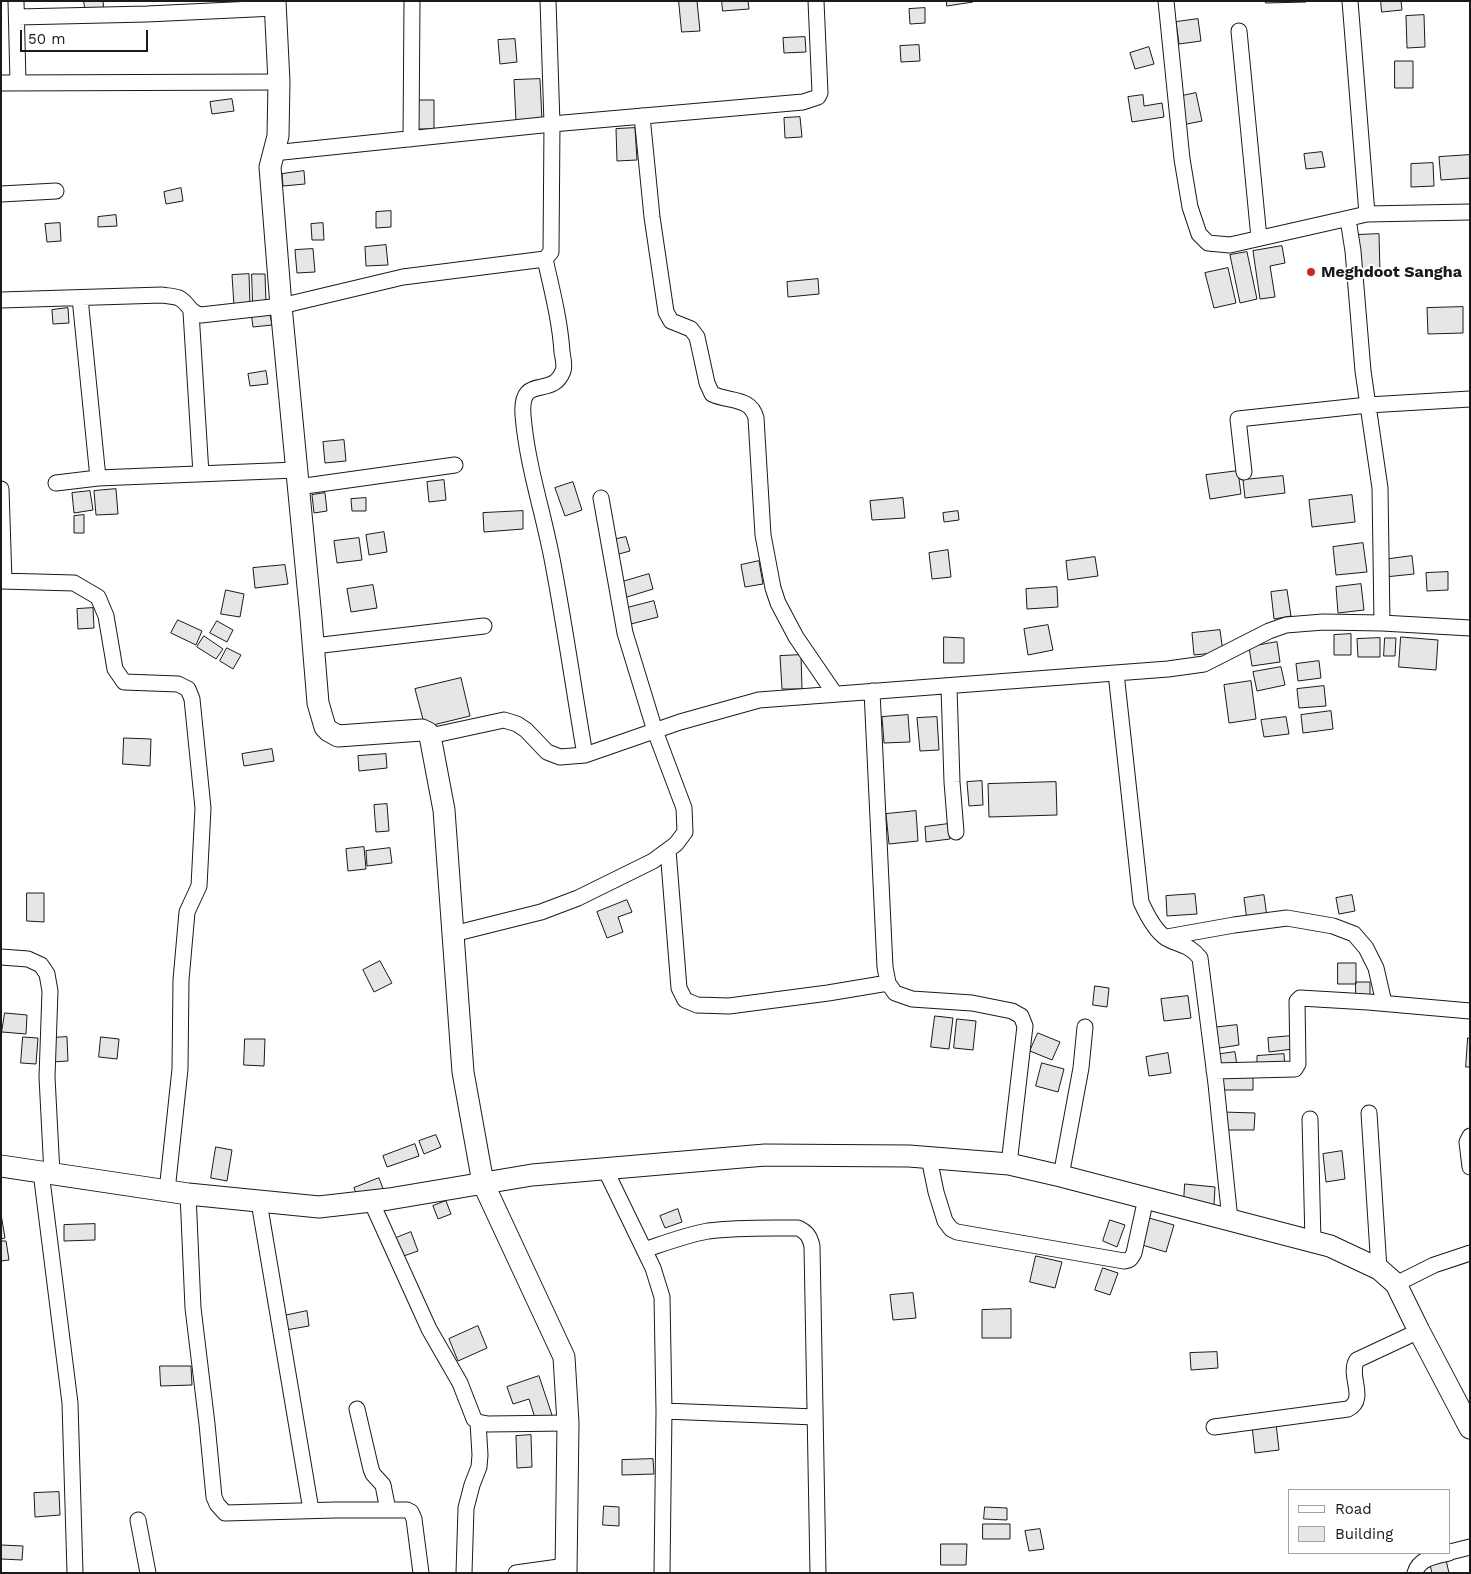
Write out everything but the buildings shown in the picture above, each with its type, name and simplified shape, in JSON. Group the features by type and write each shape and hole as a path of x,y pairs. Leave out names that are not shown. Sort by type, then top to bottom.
{"street":[{"path":"16,1 18,83"},
{"path":"411,139 412,1"},
{"path":"191,312 201,316 280,306 403,277 545,259 551,252 552,124 548,1"},
{"path":"273,153 552,124 803,102 818,96 820,93 816,1"},
{"path":"1166,1 1179,141 1190,207 1199,234 1208,243 1230,245 1367,214 1470,212"},
{"path":"1350,1 1367,214"},
{"path":"17,17 147,14 275,4 279,82 278,136 270,167 280,306 318,703 325,727 338,736 422,730 430,736 444,810 463,1072 483,1183 564,1357 568,1423 566,1569 516,1573"},
{"path":"1239,31 1259,238"},
{"path":"1,83 279,82"},
{"path":"642,116 652,217 666,312 671,321 691,329 697,337 707,382 712,394 747,404 754,410 763,535 773,588 778,603 796,638 835,694"},
{"path":"1,194 56,191"},
{"path":"1348,218 1368,405 1380,488 1382,623"},
{"path":"545,259 556,306 564,369 559,379 551,386 529,391 523,398 523,416 532,475 553,563 584,755"},
{"path":"1,300 170,296 178,297 184,302 191,312 202,474"},
{"path":"80,298 98,478"},
{"path":"1244,472 1238,419 1368,405 1470,399"},
{"path":"56,483 98,478 202,474 297,478 455,465"},
{"path":"1,490 2,581 74,583 98,597 106,616 115,668 124,682 178,684 188,689 192,699 203,808 199,886 187,912 182,970 180,1069 167,1191"},
{"path":"452,934 541,912 569,902 653,861 676,844 685,832 684,808 655,731 625,633 601,498"},
{"path":"430,736 504,720 517,724 526,730 547,752 560,757 584,755 680,722 759,700 949,687 1168,669 1204,664 1269,631 1286,625 1323,622 1470,628"},
{"path":"314,646 484,626"},
{"path":"1116,673 1141,902 1147,916 1165,938 1188,946 1200,958 1230,1220"},
{"path":"949,687 952,782 956,832"},
{"path":"872,691 885,967 888,983 896,993 912,999 972,1003 1012,1011 1021,1016 1025,1026 1009,1164"},
{"path":"668,850 679,988 685,1000 697,1005 729,1006 888,983"},
{"path":"1165,938 1234,925 1287,918 1333,926 1354,934 1366,948 1376,968 1384,1004"},
{"path":"1,956 28,959 41,965 47,974 50,991 46,1173 70,1403 75,1573"},
{"path":"1214,1071 1295,1069 1298,1064 1297,1001 1300,998 1470,1011"},
{"path":"1061,1176 1081,1068 1085,1027"},
{"path":"1369,1113 1380,1269"},
{"path":"1310,1118 1313,1242"},
{"path":"1470,1136 1468,1142 1470,1167"},
{"path":"1,1166 188,1194 319,1208 416,1195 532,1175 765,1155 909,1156 1009,1164 1330,1246 1380,1269 1396,1284 1470,1428"},
{"path":"929,1158 936,1192 945,1221 956,1232 1124,1261 1132,1258 1134,1253 1146,1198"},
{"path":"605,1169 653,1268 662,1297 664,1411 662,1573"},
{"path":"188,1194 193,1308 214,1497 217,1504 225,1513 311,1510 407,1510 413,1515 421,1573"},
{"path":"380,1200 428,1329 460,1384 474,1419 488,1424 568,1423"},
{"path":"258,1202 311,1510"},
{"path":"644,1250 679,1238 708,1231 743,1228 798,1228 805,1231 810,1238 812,1246 818,1573"},
{"path":"1396,1284 1434,1265 1470,1253"},
{"path":"1214,1427 1348,1409 1354,1406 1357,1398 1354,1370 1356,1360 1419,1331"},
{"path":"357,1409 371,1469 373,1474 383,1484 388,1510"},
{"path":"664,1411 816,1417"},
{"path":"464,1573 466,1508 479,1467 478,1422"},
{"path":"138,1520 148,1573"},
{"path":"1451,1552 1470,1547"},
{"path":"1415,1573 1422,1561 1446,1554"}],"place":[{"name":"Meghdoot Sangha","path":"1311,272"}]}
